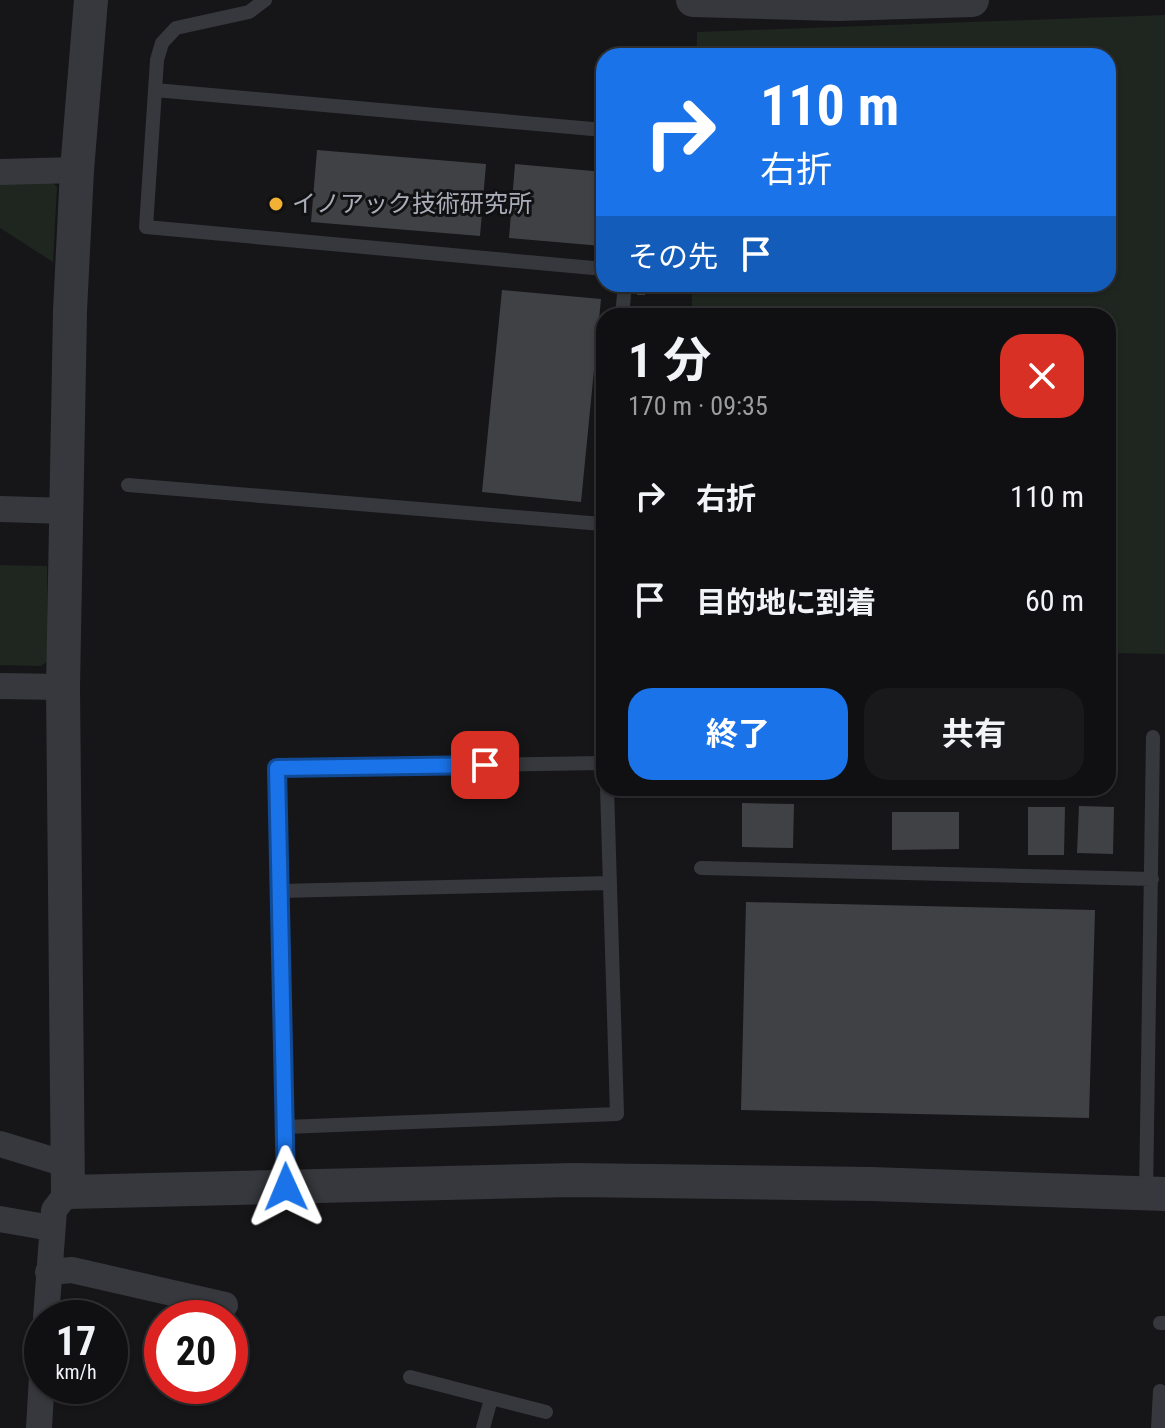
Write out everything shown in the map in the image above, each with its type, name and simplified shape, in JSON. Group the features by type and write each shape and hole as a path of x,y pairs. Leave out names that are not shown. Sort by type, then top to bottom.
{"street":[{"path":"47,1300 54,1210 68,1178 63,687 70,311 77,170 91,0"},
{"path":"693,0 838,4 972,0"},
{"path":"0,172 77,170"},
{"path":"0,509 67,511"},
{"path":"0,686 63,687"},
{"path":"0,1144 68,1178 286,1187 573,1180 871,1184 1155,1194"},
{"path":"0,1219 51,1228"},
{"path":"48,1272 72,1270 203,1300"},
{"path":"39,1428 40,1404"}],"lane":[{"path":"265,0 249,12 176,28 162,43 157,60 146,227 596,268"},
{"path":"155,90 596,129"},
{"path":"128,485 596,524"},
{"path":"1153,737 1160,771 1159,856 1152,879 1149,1010 1155,1194"},
{"path":"286,1187 277,768 596,763"},
{"path":"285,1127 617,1114 607,796"},
{"path":"701,868 1152,879"},
{"path":"280,891 610,883"},
{"path":"1149,1010 1165,1011"},
{"path":"410,1377 546,1412"},
{"path":"1158,1428 1160,1391"},
{"path":"483,1428 491,1399"}],"shaded area":[{"path":"1165,15 1165,654 1116,653 1116,308 692,308 692,292 1116,292 1116,48 697,48 697,32"},
{"path":"50,180 57,187 53,262 0,228 0,181"},
{"path":"0,565 47,566 48,661 41,666 0,665"}],"building":[{"path":"317,150 486,164 480,236 311,222"},
{"path":"515,164 596,171 596,245 509,238"},
{"path":"502,290 601,299 600,308 596,308 596,350 581,502 482,492"},
{"path":"742,803 794,804 793,848 742,847"},
{"path":"1079,806 1114,807 1113,854 1077,853"},
{"path":"1028,807 1065,807 1064,855 1028,855"},
{"path":"892,812 959,812 959,849 892,850"},
{"path":"746,902 1095,910 1089,1118 741,1110"}],"place":[{"name":"イノアック技術研究所","path":"276,204"}],"route":[{"path":"286,1187 277,768 485,765"}]}
